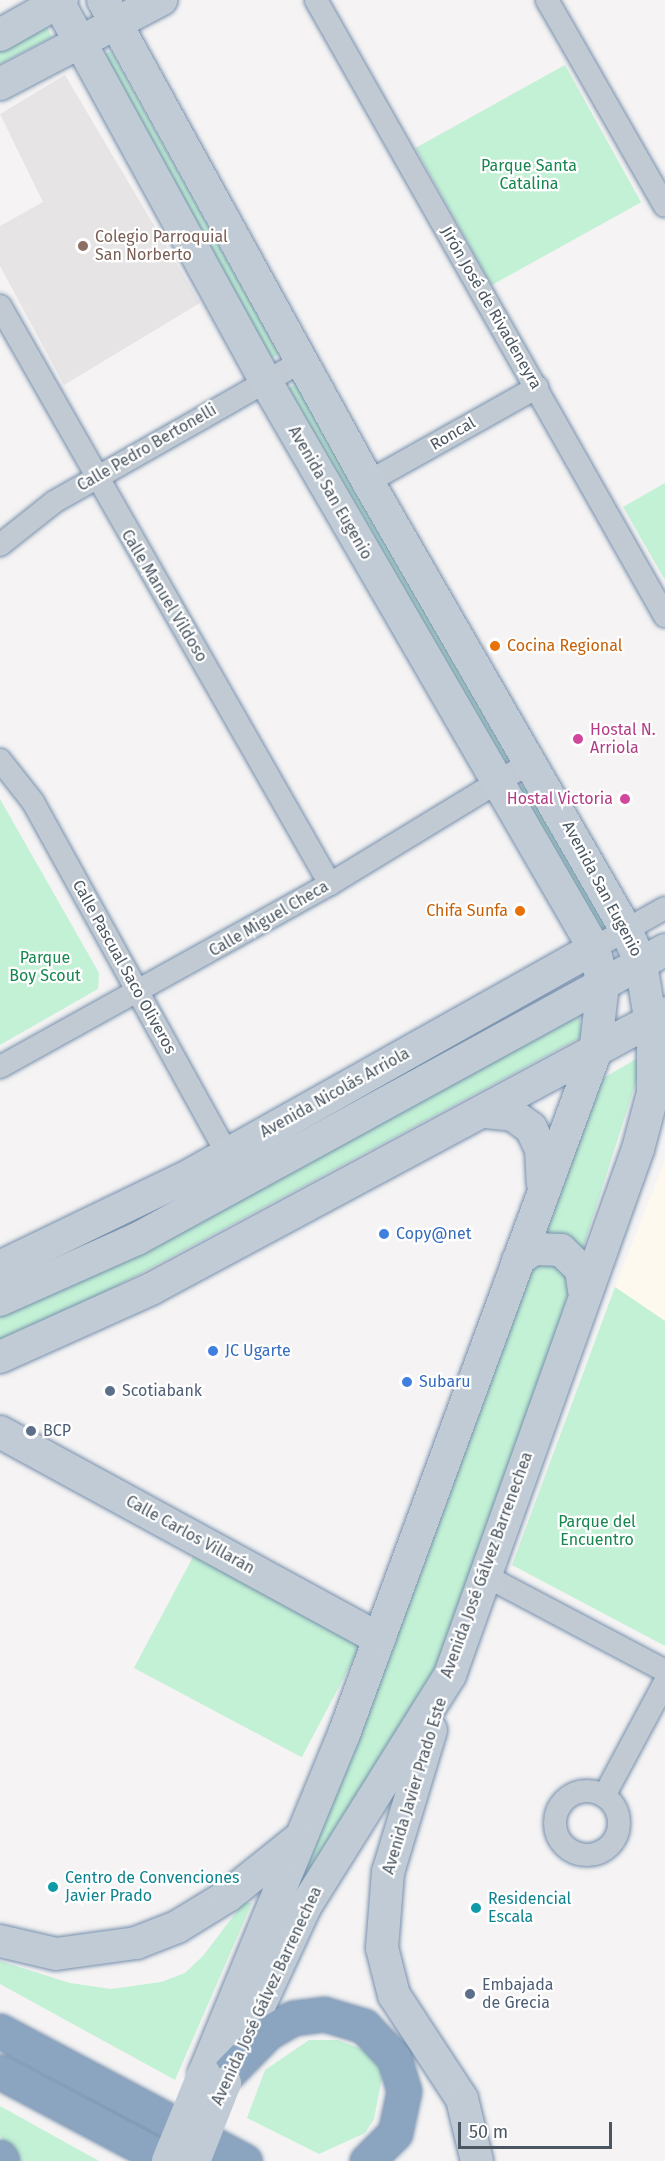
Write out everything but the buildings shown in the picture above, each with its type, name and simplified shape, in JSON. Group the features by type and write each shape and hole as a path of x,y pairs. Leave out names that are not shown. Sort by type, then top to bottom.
{"highway":[{"path":"219,2076 267,2033 293,2018 324,2014 364,2026 394,2058 404,2091 395,2133 367,2161"},
{"path":"0,2031 245,2161"},
{"path":"0,2072 168,2161"},
{"path":"0,2157 2,2161"}],"main road":[{"path":"0,84 82,43 110,12 161,0"},
{"path":"0,35 59,1"},
{"name":"Avenida San Eugenio","path":"59,1 264,380 594,948 603,984"},
{"name":"Avenida San Eugenio","path":"110,12 368,482 532,761 626,930 653,957"},
{"name":"Avenida Nicolás Arriola","path":"0,1300 137,1239 234,1166 594,948"},
{"name":"Avenida Nicolás Arriola","path":"0,1267 234,1166 603,984 653,957"},
{"name":"Avenida José Gálvez Barrenechea","path":"168,2161 219,2076 310,1899 450,1675 584,1290 638,1149 653,1093 658,1017 653,957"},
{"name":"Avenida José Gálvez Barrenechea","path":"194,2161 219,2076 303,1836 379,1639 595,1053 603,984"},
{"path":"0,1357 151,1289 486,1112 658,1017"},
{"path":"638,1149 665,1109"},
{"path":"486,1112 513,1115 536,1134 543,1164 542,1197"},
{"path":"137,1239 127,1252 126,1269 136,1283 151,1289"},
{"path":"518,1260 534,1248 561,1250 581,1269 584,1290"},
{"path":"71,1269 88,1276 96,1286 92,1316"},
{"name":"Calle Carlos Villarán","path":"0,1432 379,1639"},
{"name":"Avenida Javier Prado Este","path":"450,1675 393,1852 381,1934 394,1995 462,2099 477,2161"},
{"path":"0,1941 40,1953 107,1950 177,1927 229,1895 303,1836"}],"street":[{"name":"Jirón José de Rivadeneyra","path":"316,0 665,616"},
{"path":"547,0 663,196"},
{"name":"Calle Manuel Vildoso","path":"0,306 93,478 330,884"},
{"name":"Calle Pedro Bertonelli","path":"0,545 93,478 264,380 302,361"},
{"name":"Roncal","path":"368,482 537,387"},
{"name":"Calle Pascual Saco Oliveros","path":"0,760 33,802 234,1166"},
{"name":"Calle Miguel Checa","path":"0,1067 139,993 330,884 532,761"},
{"name":"Avenida Nicolás Arriola","path":"594,948 665,908"},
{"path":"484,1575 665,1671"},
{"path":"604,1796 665,1682"}],"shaded area":[{"name":"Colegio Parroquial San Norberto","path":"65,75 200,303 64,385 0,266 0,226 43,202 0,114"},
{"path":"665,1160 665,1321 615,1287"}],"green space":[{"path":"45,23 52,37 0,64 0,46"},
{"path":"111,51 279,354 268,361 100,57"},
{"name":"Parque Santa Catalina","path":"565,65 641,202 492,285 415,148"},
{"path":"304,379 520,752 503,762 288,388"},
{"path":"665,483 665,580 623,507"},
{"path":"528,783 612,929 599,937 514,791"},
{"name":"Parque Boy Scout","path":"0,799 99,973 98,989 0,1045"},
{"path":"578,1010 583,1036 50,1322 0,1341 0,1309"},
{"path":"645,1054 471,1598 417,1715 304,1888 295,1884 596,1082"},
{"name":"Parque del Encuentro","path":"615,1287 665,1321 665,1646 512,1565"},
{"path":"194,1555 362,1644 302,1757 134,1668"},
{"path":"243,1903 252,1903 175,2080 0,1984 0,1961 70,1983 111,1989 161,1982 185,1973 203,1956"},
{"path":"309,2040 337,2040 365,2050 383,2072 374,2119 365,2133 319,2154 247,2118 265,2070"},
{"path":"0,2106 99,2161 15,2161 0,2136"}],"place":[{"name":"Colegio Parroquial San Norberto","path":"83,246"},
{"name":"Cocina Regional","path":"495,646"},
{"name":"Hostal N. Arriola","path":"578,739"},
{"name":"Hostal Victoria","path":"625,799"},
{"name":"Chifa Sunfa","path":"520,911"},
{"name":"Copy@net","path":"384,1234"},
{"name":"JC Ugarte","path":"213,1351"},
{"name":"Subaru","path":"407,1382"},
{"name":"Scotiabank","path":"110,1391"},
{"name":"BCP","path":"31,1431"},
{"name":"Centro de Convenciones Javier Prado","path":"53,1887"},
{"name":"Residencial Escala","path":"476,1908"},
{"name":"Embajada de Grecia","path":"470,1994"}]}
